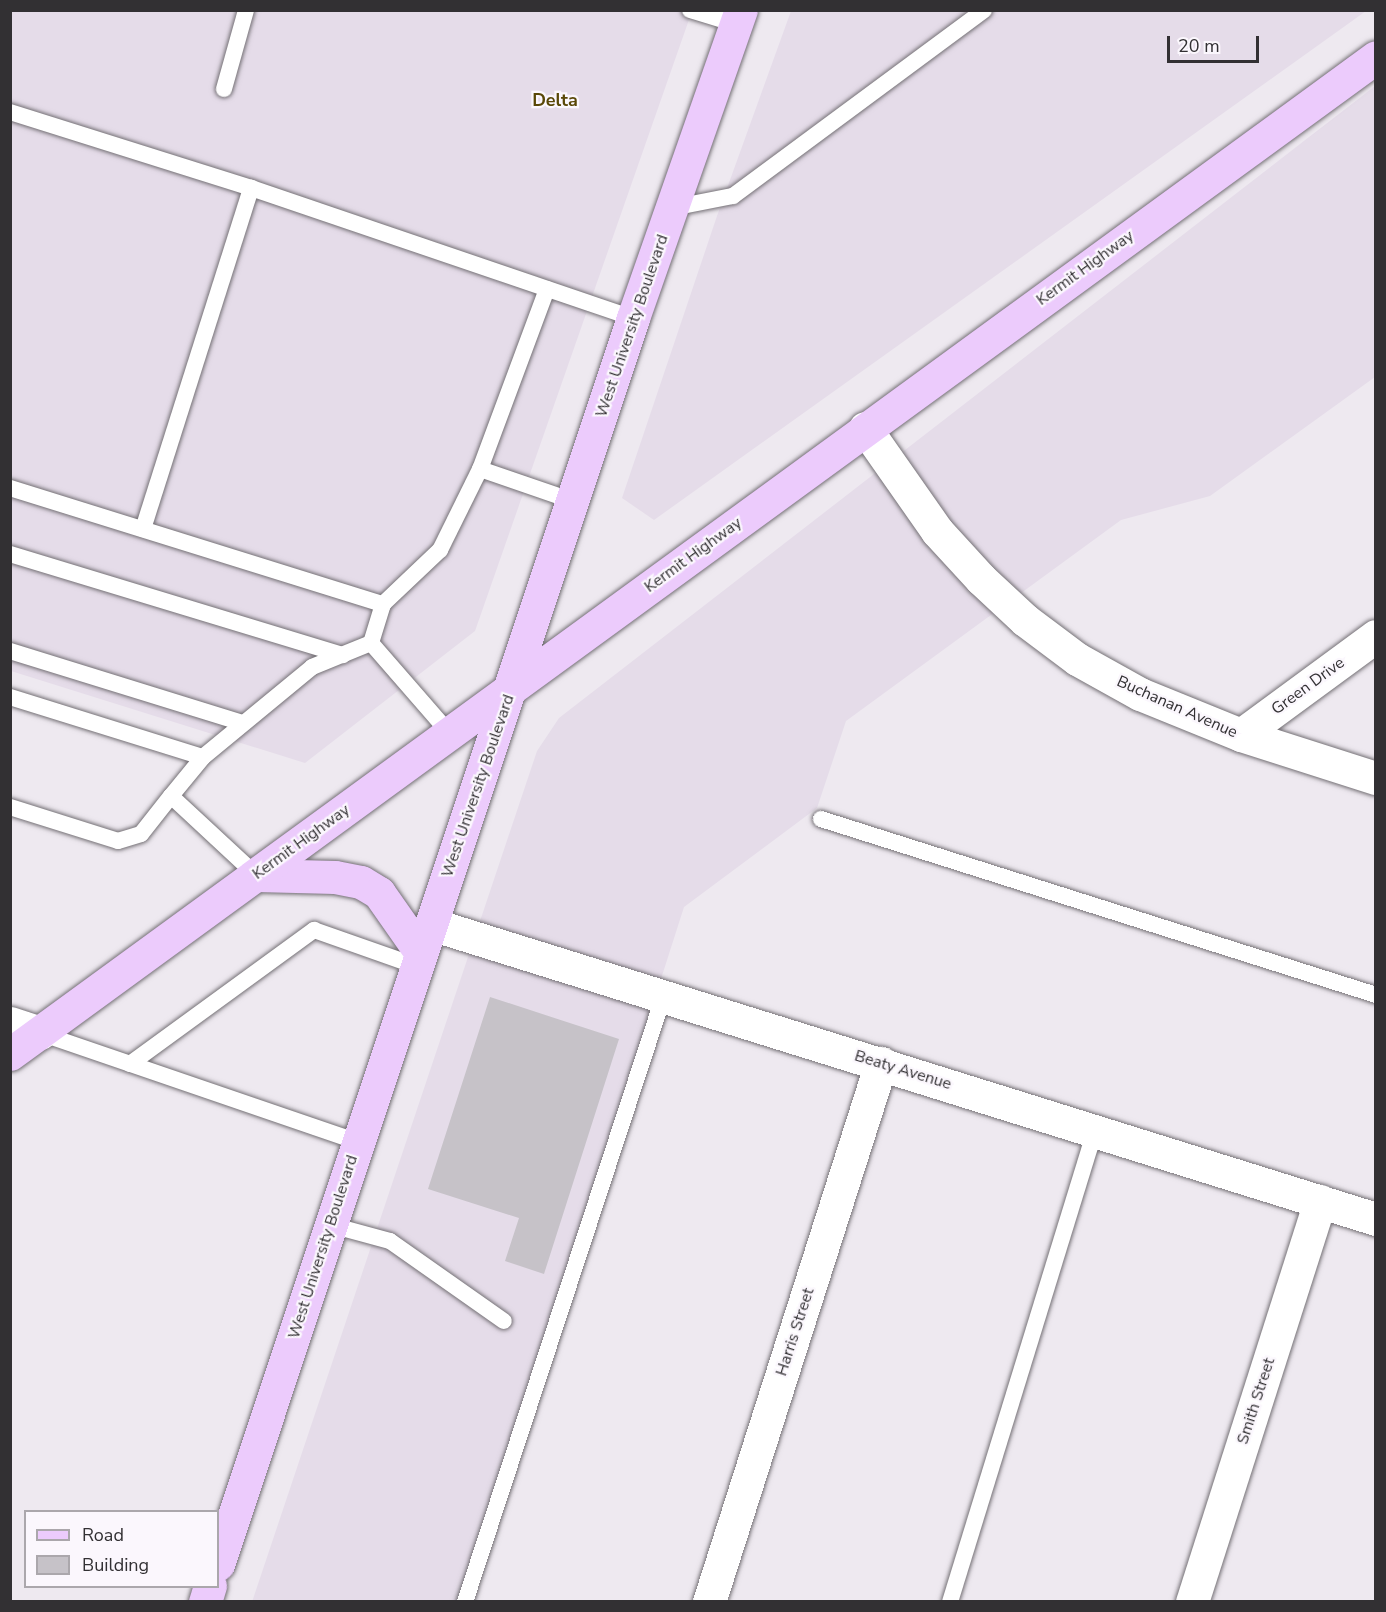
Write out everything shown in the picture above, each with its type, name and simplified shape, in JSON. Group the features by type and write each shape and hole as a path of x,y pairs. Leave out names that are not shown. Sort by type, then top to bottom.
{"main road":[{"name":"West University Boulevard","path":"219,1560 633,318 738,17"},
{"name":"Kermit Highway","path":"10,1054 25,1028 256,875 1376,57"},
{"path":"256,875 336,877 361,882 379,893 423,948"}],"street":[{"name":"Buchanan Avenue","path":"865,428 937,531 981,579 1025,621 1077,659 1140,694 1241,735 1376,778"},
{"name":"Green Drive","path":"1241,735 1376,636"},
{"name":"Beaty Avenue","path":"423,948 664,995 1376,1219"},
{"name":"Harris Street","path":"709,1602 881,1063"},
{"name":"Smith Street","path":"1192,1602 1320,1201"}],"lane":[{"path":"224,88 246,10"},
{"path":"690,10 738,17"},
{"path":"671,208 733,196 984,10"},
{"path":"10,112 251,188 633,318"},
{"path":"144,529 251,188"},
{"path":"10,807 118,841 141,834 203,757 242,723 312,667 371,643 383,604 440,550 480,469 547,289"},
{"path":"480,469 573,501"},
{"path":"10,488 383,604"},
{"path":"10,554 343,655"},
{"path":"371,643 450,734"},
{"path":"10,651 242,723"},
{"path":"10,697 203,757"},
{"path":"171,796 256,875"},
{"path":"821,819 1376,995"},
{"path":"130,1064 314,930 423,948"},
{"path":"465,1602 664,995"},
{"path":"25,1028 358,1142"},
{"path":"950,1602 1095,1131"},
{"path":"331,1225 390,1241 504,1321"}],"shaded area":[{"path":"11,11 692,11 475,631 305,763 11,671"},
{"path":"791,11 1366,11 654,520 622,498 717,216"},
{"path":"1375,86 1375,377 1210,496 1121,520 846,721 817,808 684,907 462,1601 252,1602 537,751 559,718"}],"building":[{"path":"490,997 619,1039 544,1274 505,1261 519,1218 428,1189"}],"district":[{"name":"Delta","path":"555,100"}]}
